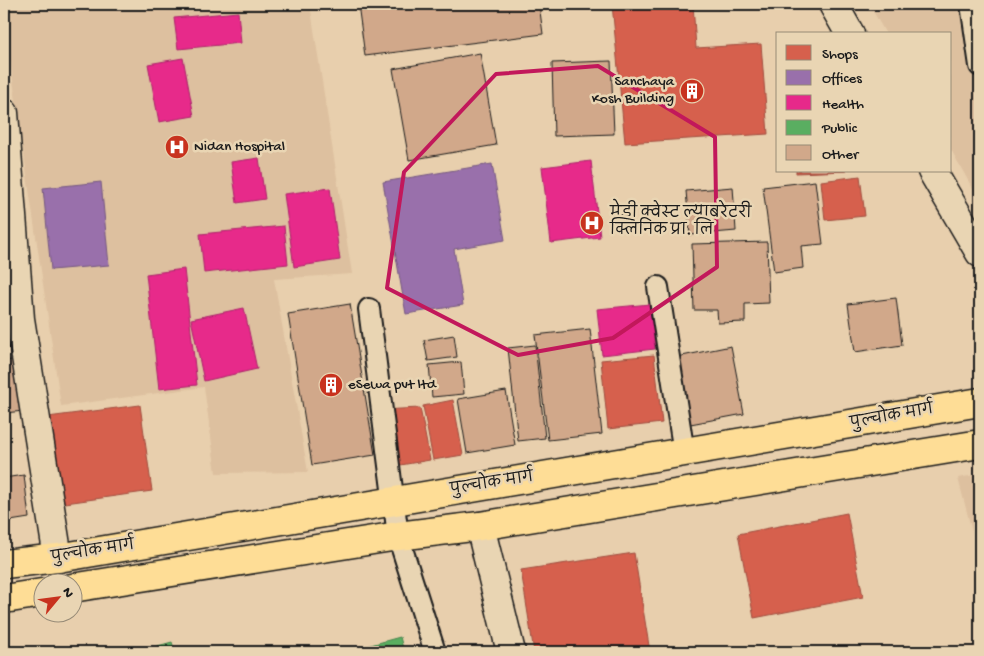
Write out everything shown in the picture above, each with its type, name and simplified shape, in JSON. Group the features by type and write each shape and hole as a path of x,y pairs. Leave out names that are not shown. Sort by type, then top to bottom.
{"main road":[{"name":"पुल्चोक मार्ग","path":"4,564 58,558 980,402"},
{"path":"82,586 398,536 480,526 980,444"},
{"path":"4,599 32,595"}],"street":[{"path":"833,4 849,32"},
{"path":"4,113 20,319 58,558"},
{"path":"933,172 980,253"},
{"path":"480,526 511,652"}],"lane":[{"path":"971,4 980,66"},
{"path":"658,288 684,453"},
{"path":"369,309 398,536 435,652"}],"highlighted area":[{"path":"598,66 715,137 717,267 613,338 518,355 387,288 404,172 496,74"}],"shaded area":[{"name":"Nidan Hospital","path":"4,4 310,4 352,274 274,279 308,472 216,473 204,387 61,406 4,20"},
{"path":"869,4 980,4 980,202 952,152 952,32 885,32"},
{"path":"980,474 980,562 958,478"}],"building: Shops":[{"name":"Sanchaya Kosh Building","path":"612,4 693,4 696,48 761,44 768,134 625,143"},
{"path":"860,176 865,216 825,220 821,181"},
{"path":"654,355 662,423 608,429 601,360"},
{"path":"453,400 463,455 433,460 423,406"},
{"path":"140,405 152,491 51,505 40,418"},
{"path":"420,408 430,460 389,467 381,410"},
{"path":"847,513 863,597 754,618 738,534"},
{"path":"634,553 650,652 534,652 521,570"}],"building: Offices":[{"path":"492,164 505,240 454,249 463,305 406,314 383,182"},
{"path":"101,182 109,265 51,270 43,188"}],"building: Health":[{"path":"238,12 241,43 178,49 174,18"},
{"path":"183,58 194,116 159,122 148,64"},
{"path":"259,158 265,199 237,203 231,162"},
{"path":"591,161 600,237 551,243 542,167"},
{"path":"330,188 340,260 294,267 284,194"},
{"path":"284,226 288,264 204,273 200,234"},
{"path":"184,269 197,385 159,389 146,274"},
{"path":"650,304 655,349 602,355 597,309"},
{"path":"244,308 257,369 204,381 191,319"}],"building: Public":[{"path":"400,637 404,652 345,652"},
{"path":"172,642 175,652 136,652"}],"building: Other":[{"path":"358,4 539,4 543,34 365,56"},
{"path":"480,53 496,145 409,160 393,69"},
{"path":"611,61 614,134 554,136 552,63"},
{"path":"815,181 823,244 801,246 803,268 774,272 763,187"},
{"path":"733,187 736,231 690,235 686,191"},
{"path":"767,242 769,303 745,304 745,322 718,323 717,310 694,310 692,244"},
{"path":"896,298 902,345 855,352 848,304"},
{"name":"eSewa pvt ltd","path":"350,304 375,455 312,465 288,314"},
{"path":"590,329 602,434 548,440 535,335"},
{"path":"454,335 457,357 428,361 424,340"},
{"path":"535,345 545,438 518,441 508,348"},
{"path":"731,346 744,414 685,425 672,358"},
{"path":"19,359 24,411 4,413 4,361"},
{"path":"461,362 464,394 432,397 429,365"},
{"path":"506,391 515,445 467,453 458,399"},
{"path":"24,475 29,518 4,522 4,478"}],"place":[{"name":"Sanchaya Kosh Building","path":"692,91"},
{"name":"Nidan Hospital","path":"177,147"},
{"name":"मेडी क्वेस्ट ल्याबरेटरी क्लिनिक प्रा. लि","path":"592,223"},
{"name":"eSewa pvt ltd","path":"331,385"}]}
